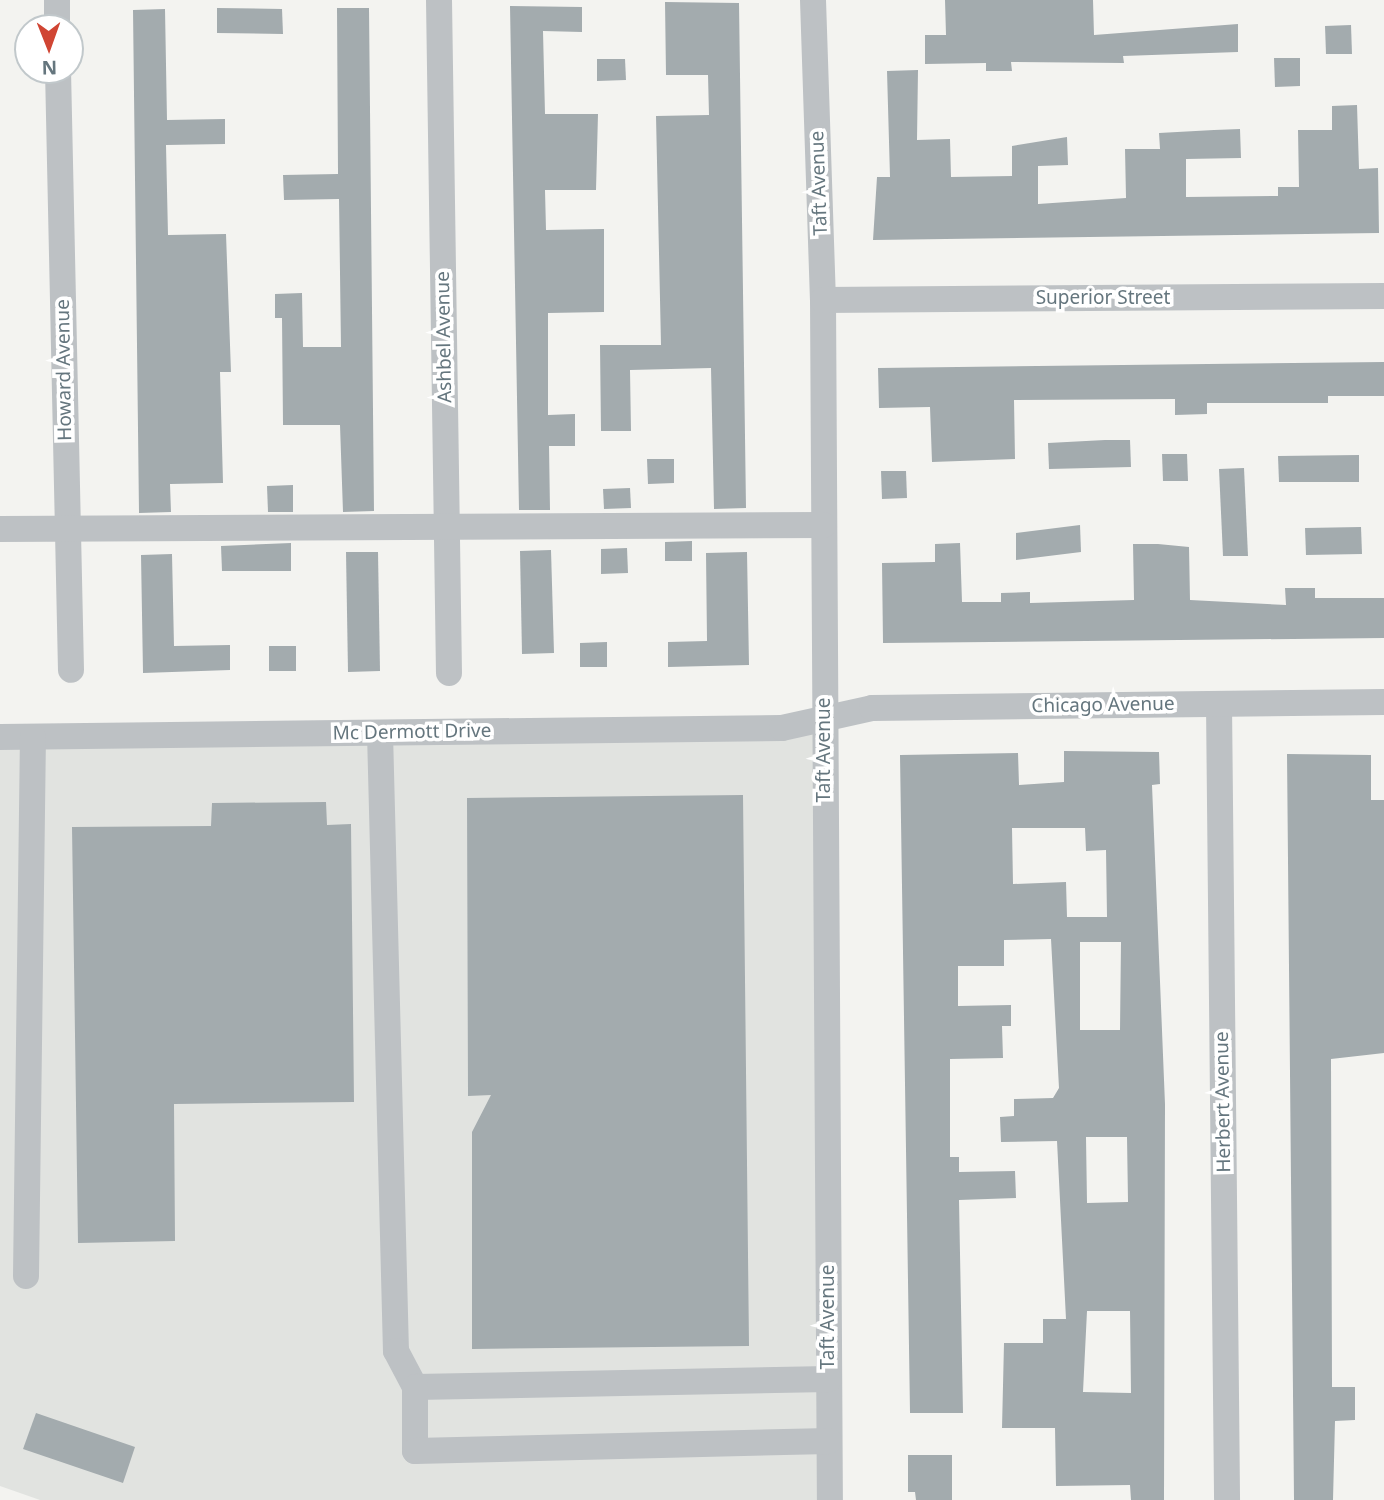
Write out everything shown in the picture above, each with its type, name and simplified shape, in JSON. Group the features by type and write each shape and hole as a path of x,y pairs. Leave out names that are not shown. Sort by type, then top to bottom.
{"street":[{"name":"Ashbel Avenue","path":"439,0 449,673"},
{"name":"Taft Avenue","path":"813,0 823,300 830,1500"},
{"name":"Howard Avenue","path":"58,84 71,670"},
{"name":"Superior Street","path":"823,300 1384,296"},
{"path":"0,529 446,524 823,525"},
{"name":"Chicago Avenue","path":"824,722 872,708 1384,702"},
{"name":"Herbert Avenue","path":"1219,704 1227,1500"},
{"name":"Mc Dermott Drive","path":"0,737 782,728 824,722"},
{"path":"380,733 396,1351 415,1387 415,1451 829,1441"},
{"path":"26,1276 33,737"},
{"path":"415,1387 829,1379"}],"shaded area":[{"path":"816,732 821,1500 40,1500 0,1486 0,746"}],"building":[{"path":"945,0 1093,0 1094,35 1238,24 1238,52 1123,56 1124,63 1011,62 1012,71 986,71 986,63 925,64 925,35 946,35"},
{"path":"665,2 739,3 746,508 714,509 711,368 630,370 631,431 601,431 600,345 661,345 656,116 709,115 708,75 666,75"},
{"path":"510,6 582,7 582,32 543,31 545,114 598,114 596,190 545,190 546,230 604,229 604,312 548,313 548,415 575,414 575,446 549,446 550,510 519,510"},
{"path":"217,8 282,9 283,34 217,33"},
{"path":"337,8 369,8 374,511 343,512 340,425 283,425 282,318 275,318 275,294 302,293 303,347 341,347 339,199 284,200 283,175 338,174"},
{"path":"165,9 167,120 225,119 225,144 166,145 168,235 226,234 231,372 220,372 223,483 170,484 171,512 139,513 133,10"},
{"path":"1351,25 1352,54 1326,54 1325,26"},
{"path":"1274,58 1300,58 1300,86 1275,87"},
{"path":"597,59 625,59 626,80 597,81"},
{"path":"918,70 917,140 950,139 951,177 1012,176 1012,146 1067,137 1068,165 1038,166 1038,204 1126,198 1125,149 1160,149 1159,133 1240,129 1241,158 1186,159 1186,197 1278,196 1278,187 1299,187 1298,130 1332,130 1332,106 1357,105 1359,169 1378,168 1379,233 873,240 877,177 890,177 887,71"},
{"path":"1384,362 1384,396 1328,396 1328,403 1207,403 1207,414 1175,415 1175,399 1014,400 1015,459 932,462 930,407 879,408 878,368"},
{"path":"1130,440 1131,467 1049,469 1048,443"},
{"path":"1162,454 1187,454 1188,481 1163,481"},
{"path":"1359,455 1359,482 1279,482 1278,456"},
{"path":"647,459 674,459 674,483 648,484"},
{"path":"1244,468 1248,556 1223,556 1219,469"},
{"path":"881,471 906,471 907,498 882,499"},
{"path":"293,485 293,512 268,512 267,486"},
{"path":"630,488 631,508 604,509 603,489"},
{"path":"1080,525 1081,552 1016,560 1016,533"},
{"path":"1361,527 1362,554 1306,555 1305,528"},
{"path":"692,541 692,561 665,561 665,542"},
{"path":"291,543 291,571 222,571 221,546"},
{"path":"960,543 962,602 1001,602 1001,593 1030,592 1030,603 1134,600 1133,544 1158,544 1189,547 1190,600 1286,605 1285,588 1315,588 1315,598 1384,598 1384,638 883,643 882,563 935,562 935,544"},
{"path":"627,548 628,573 601,574 601,549"},
{"path":"551,550 554,653 522,654 520,551"},
{"path":"346,552 378,552 380,671 348,672"},
{"path":"747,552 749,665 668,667 668,642 707,641 706,553"},
{"path":"172,554 174,646 230,645 230,670 143,673 141,555"},
{"path":"607,642 607,667 580,667 580,643"},
{"path":"269,646 296,646 296,671 269,671"},
{"path":"1064,751 1159,752 1160,784 1152,785 1165,1104 1164,1500 1131,1500 1130,1485 1056,1486 1055,1428 1002,1428 1004,1343 1043,1343 1043,1319 1066,1319 1057,1141 1001,1142 1000,1117 1014,1116 1014,1099 1053,1098 1059,1088 1051,939 1004,940 1004,966 958,966 958,1006 1011,1005 1011,1026 1002,1026 1003,1058 950,1059 950,1157 959,1157 959,1172 1015,1171 1016,1198 959,1200 963,1413 910,1413 900,755 1018,753 1019,785 1064,782","holes":["1012,828 1085,828 1086,851 1106,850 1107,917 1067,917 1066,882 1013,884","1080,942 1121,942 1120,1030 1080,1030","1086,1137 1127,1137 1128,1202 1087,1203","1087,1311 1130,1311 1131,1393 1083,1392"]},
{"path":"1287,754 1371,755 1371,800 1384,800 1384,1053 1331,1059 1332,1387 1355,1387 1355,1420 1335,1421 1333,1500 1294,1500"},
{"path":"743,795 749,1346 472,1349 472,1132 491,1095 468,1096 467,798"},
{"path":"326,802 327,825 351,824 354,1102 174,1104 175,1241 78,1243 72,827 211,826 212,803"},
{"path":"36,1413 135,1447 123,1483 23,1449"},
{"path":"908,1455 952,1455 952,1500 916,1500 915,1492 908,1492"}]}
